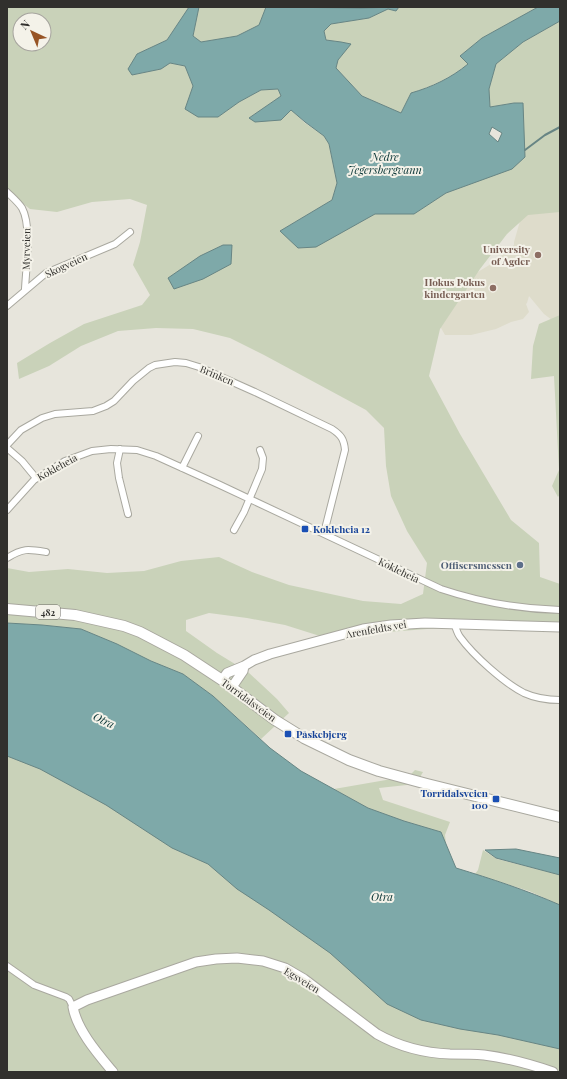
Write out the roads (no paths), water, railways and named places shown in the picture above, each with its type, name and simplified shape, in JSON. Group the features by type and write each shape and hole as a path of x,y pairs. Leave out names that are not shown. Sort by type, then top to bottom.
{"main road":[{"name":"Torridalsveien","path":"7,608 75,615 124,626 140,632 167,645 222,680 304,738 349,760 379,771 427,784 560,817"}],"street":[{"name":"Myrveien","path":"7,192 22,207 25,217 28,245 25,289"},
{"name":"Skogveien","path":"7,306 25,289 46,273 115,244 130,232"},
{"name":"Brinken","path":"36,478 7,446 21,430 42,418 55,414 93,410 106,406 114,401 138,376 155,365 175,362 192,364 255,392 332,429 342,436 345,450 324,533"},
{"path":"182,468 198,436"},
{"path":"120,449 117,464 128,514"},
{"name":"Kokleheia","path":"7,510 36,478 65,461 83,453 96,450 120,449 144,452 249,498 441,589 501,605 520,608 560,610"},
{"path":"234,530 244,512 262,469 263,458 260,450"},
{"path":"7,558 24,549 46,552"},
{"path":"454,623 460,638 469,648 512,686 535,697 560,700"},
{"name":"Arenfeldts vei","path":"222,680 227,673 270,654 363,629 400,624 454,623 560,627"},
{"path":"232,687 243,671 244,666"},
{"name":"Egsveien","path":"73,1007 87,1000 196,962 237,958 257,960 285,968 304,979 377,1034 406,1047 427,1052 483,1055 517,1060 553,1072"},
{"path":"7,966 34,985 69,999 81,1030 100,1058 113,1072"}],"water":[{"name":"Nedre Jegersbergvann","path":"189,7 199,7 193,36 201,42 237,36 259,25 266,7 399,7 396,11 388,9 369,18 331,24 324,31 326,40 351,44 338,60 336,68 362,96 401,113 411,93 441,82 468,64 460,56 482,38 538,7 560,7 560,21 523,42 496,64 489,89 490,107 523,103 525,157 512,169 446,193 414,214 375,214 316,247 298,248 280,231 332,200 337,183 329,144 324,136 291,110 281,120 255,122 249,118 281,96 278,89 261,90 239,102 218,117 198,117 185,109 193,86 185,66 170,63 161,69 132,75 128,69 137,54 167,40","holes":["492,127 502,133 498,142 489,134"]},
{"path":"223,245 232,245 231,264 203,279 174,289 168,278 200,256"},
{"name":"Otra","path":"7,623 81,629 183,674 213,696 270,748 301,771 368,808 441,832 456,868 509,885 560,905 560,1049 421,1020 387,1004 330,953 237,889 208,864 172,848 106,805 40,769 7,756"},
{"path":"516,849 560,858 560,875 496,858 485,850"}],"waterway":[{"path":"525,150 545,135 560,127"}],"place":[{"name":"University of Agder","path":"538,255"},
{"name":"Hokus Pokus kindergarten","path":"493,288"},
{"name":"Kokleheia 12","path":"305,529"},
{"name":"Offisersmessen","path":"520,565"},
{"name":"Påskebjerg","path":"288,734"},
{"name":"Torridalsveien 100","path":"496,799"}]}
